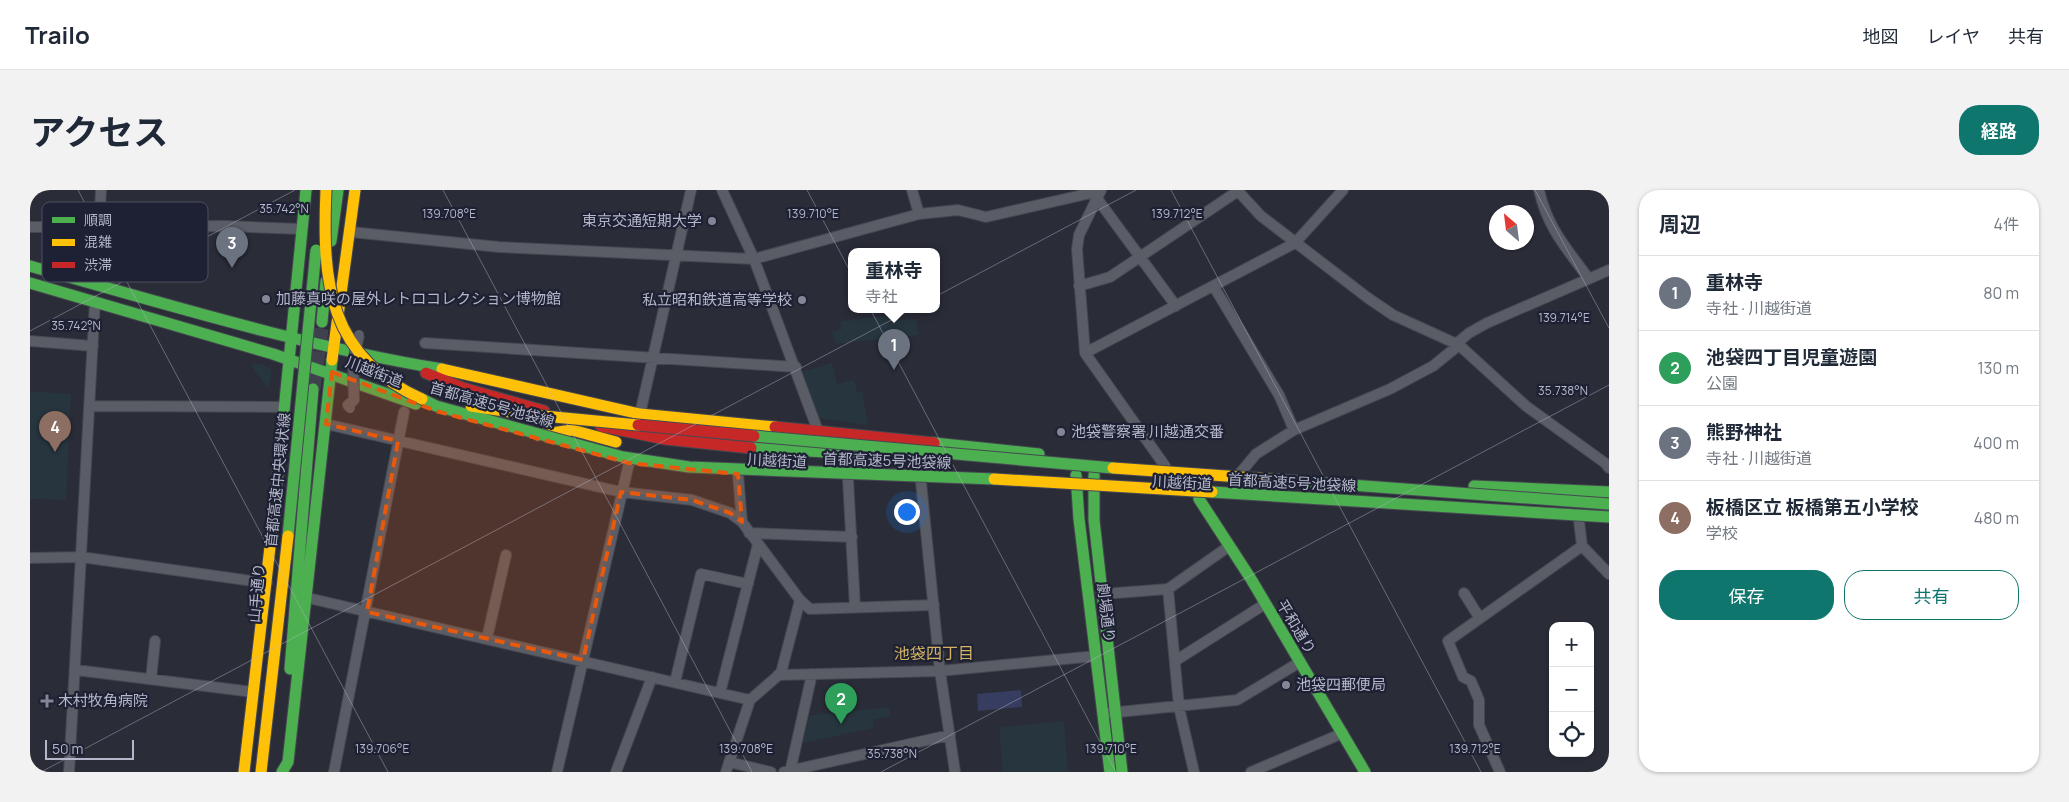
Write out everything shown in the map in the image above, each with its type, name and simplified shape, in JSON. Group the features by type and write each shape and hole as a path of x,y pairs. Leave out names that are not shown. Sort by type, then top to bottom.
{"main road":[{"path":"244,772 267,583 282,407 306,190"},
{"path":"301,307 312,190"},
{"name":"首都高速中央環状線","path":"259,772 282,594 320,190"},
{"name":"首都高速5号池袋線","path":"328,190 329,264 336,296 343,314 360,343 377,361 399,379 430,396 491,410 523,414 1609,504"},
{"name":"首都高速5号池袋線","path":"328,190 324,262 329,290 340,322 354,347 378,373 403,391 427,403 588,448 654,463 774,471 1060,482 1609,517"},
{"path":"322,322 338,190"},
{"path":"281,772 288,762 308,598 334,346 351,232 355,190"},
{"name":"川越街道","path":"89,282 290,338 334,346 399,362 467,372 640,414 818,431 1072,461 1094,459 1241,472 1430,484 1609,492"},
{"name":"川越街道","path":"30,283 288,358 332,372 436,411 628,463 652,467 738,474 921,482 1609,522"},
{"path":"399,362 463,388 506,401 659,440 783,449 1072,461"},
{"name":"山手通り","path":"254,772 258,749 292,388"},
{"path":"281,772 313,389"},
{"path":"528,436 572,430 628,445 671,452"},
{"path":"700,455 1060,482"},
{"name":"劇場通り","path":"1094,459 1094,520 1103,594 1110,772"},
{"name":"劇場通り","path":"1072,461 1096,656 1122,772"},
{"name":"平和通り","path":"1199,499 1265,604 1365,772"}],"street":[{"path":"640,414 691,190"},
{"path":"722,190 754,260 796,367 818,431"},
{"path":"912,190 919,214"},
{"path":"1053,190 1055,201"},
{"path":"1079,286 1110,277 1237,190 1261,216 1392,315 1458,344 1526,406 1608,463"},
{"path":"1085,353 1295,243 1343,190"},
{"path":"1539,190 1544,212 1557,236 1588,279"},
{"path":"351,232 499,247 754,260 919,214 958,210 986,218 1099,192"},
{"path":"1099,192 1176,306"},
{"path":"1099,192 1079,235 1077,249 1085,353 1165,466"},
{"path":"208,226 301,229"},
{"path":"1241,472 1256,454 1294,430 1390,388 1433,366 1469,333 1487,322 1609,270"},
{"path":"1214,287 1279,395 1294,430"},
{"path":"70,772 95,301"},
{"path":"350,408 348,405 354,400 353,362 359,335"},
{"path":"30,341 93,346"},
{"path":"425,343 653,360 796,367"},
{"path":"89,406 282,407"},
{"path":"334,772 367,612 404,412"},
{"path":"326,424 621,492 692,500 730,513 742,522 800,600 810,609 934,605"},
{"path":"557,772 628,463"},
{"path":"738,474 742,522"},
{"path":"848,479 855,607"},
{"path":"921,482 940,671 955,772"},
{"path":"1580,521 1582,546 1609,574"},
{"path":"749,533 852,537"},
{"path":"720,693 758,544"},
{"path":"1500,772 1479,725 1479,700 1471,681 1463,677 1448,641 1479,617 1582,546"},
{"path":"1103,594 1168,589 1228,547"},
{"path":"486,638 506,555"},
{"path":"30,558 81,557 267,583"},
{"path":"674,682 701,574 748,584"},
{"path":"1168,589 1179,707 1194,772"},
{"path":"1464,593 1479,617"},
{"path":"308,598 750,700"},
{"path":"771,772 727,767 750,700 778,675 800,600"},
{"path":"1176,661 1265,604"},
{"path":"151,679 155,641"},
{"path":"778,675 940,671 1096,656"},
{"path":"1108,713 1237,700 1300,662"},
{"path":"76,670 253,692"},
{"path":"812,674 788,771 950,736"},
{"path":"616,772 652,677"},
{"path":"1257,771 1343,733"}],"highlighted area":[{"path":"332,372 436,411 629,463 738,474 742,522 730,513 692,500 621,492 583,660 367,612 398,441 326,424"}],"shaded area":[{"path":"870,317 896,317 899,320 916,319 919,335 836,344 832,332 842,329 840,322"},
{"path":"253,363 266,366 271,370 268,389 252,367"},
{"path":"832,363 837,384 854,380 857,392 862,391 868,425 817,418 801,372"},
{"path":"30,391 71,394 66,500 30,499"},
{"path":"889,707 891,716 873,720 874,728 803,743 810,715"},
{"path":"1064,721 1068,772 1003,772 999,727"}],"water":[{"path":"1021,690 1022,707 978,711 977,694"}],"tunnel":[{"path":"313,389 322,322"}],"traffic: fast":[{"path":"273,521 306,190"},
{"path":"331,241 338,190"},
{"path":"288,536 316,250"},
{"path":"30,266 42,269"},
{"path":"322,322 326,281"},
{"path":"87,282 338,349 442,369"},
{"path":"30,283 273,354 416,404"},
{"path":"282,772 288,762 332,360"},
{"path":"290,669 313,389"},
{"path":"422,399 436,406 623,457 689,467 994,479"},
{"path":"754,436 1113,468"},
{"path":"934,443 1039,454"},
{"path":"751,448 863,454"},
{"path":"1076,475 1079,519 1110,772"},
{"path":"1094,475 1094,520 1122,772"},
{"path":"1269,479 1609,504"},
{"path":"1474,486 1609,492"},
{"path":"1212,492 1609,517"},
{"path":"1199,499 1251,579 1365,772"}],"traffic: slow":[{"path":"326,190 326,256 330,285 337,313 349,339 367,362 391,382 422,399"},
{"path":"332,360 355,190"},
{"path":"442,369 640,414 775,427"},
{"path":"471,406 523,414 638,425"},
{"path":"538,435 572,430 616,442"},
{"path":"1113,468 1269,479"},
{"path":"994,479 1212,492"},
{"path":"244,772 273,521"},
{"path":"261,772 288,536"}],"traffic: jam":[{"path":"426,373 463,388 544,411"},
{"path":"638,425 754,436"},
{"path":"601,426 665,439 751,448"},
{"path":"775,427 934,443"}],"place":[{"name":"東京交通短期大学","path":"712,221"},
{"name":"熊野神社","path":"232,268"},
{"name":"加藤真咲の屋外レトロコレクション博物館","path":"266,299"},
{"name":"私立昭和鉄道高等学校","path":"802,300"},
{"name":"重林寺","path":"894,370"},
{"name":"池袋警察署 川越通交番","path":"1061,432"},
{"name":"板橋区立 板橋第五小学校","path":"55,452"},
{"name":"池袋四郵便局","path":"1286,685"},
{"name":"木村牧角病院","path":"47,701"},
{"name":"池袋四丁目児童遊園","path":"841,724"}],"district":[{"name":"池袋四丁目","path":"934,653"}]}
